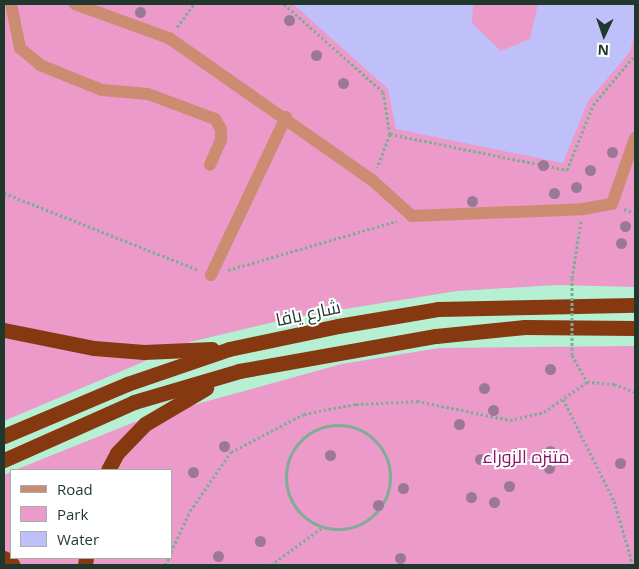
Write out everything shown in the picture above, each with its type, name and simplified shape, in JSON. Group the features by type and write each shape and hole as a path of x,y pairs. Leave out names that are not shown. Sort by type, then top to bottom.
{"highway":[{"name":"شارع يافا","path":"4,436 127,384 229,349 438,309 635,305"},
{"path":"4,460 134,402 239,371 436,336 525,327 635,328"},
{"path":"4,330 94,348 144,352 229,349"},
{"path":"109,469 117,453 145,424 239,371"},
{"path":"4,558 13,565"}],"lane":[{"path":"11,4 20,48 40,65 102,90 148,94 215,119 222,130 221,140 210,165"},
{"path":"74,4 169,38 286,117 372,180 412,216 583,209 612,204 635,138"},
{"path":"211,275 286,117"}],"path":[{"path":"169,38 194,4"},
{"path":"284,4 383,92 390,134 372,180"},
{"path":"390,134 567,170 593,104 635,55"},
{"path":"4,193 211,275 412,216"},
{"path":"583,209 572,278 572,355 587,382"},
{"path":"172,550 190,511 231,452 304,414 356,404 417,401 510,420 544,412 587,382 614,384 635,392"},
{"path":"563,399 614,501 632,565"},
{"path":"271,565 294,545 323,527 357,526 378,511 390,485 386,456 380,446 354,428 336,425 313,431 298,442 288,460 285,480 289,498 303,517 323,527"}],"green space":[{"path":"4,4 635,4 635,287 557,285 457,291 295,317 190,342 4,421"},
{"name":"متنزه الزوراء","path":"635,346 635,565 4,565 4,475 10,472 10,559 172,559 172,469 17,469 142,419 342,364 439,348"}],"water":[{"path":"293,4 473,4 472,23 501,51 530,39 538,4 635,4 635,32 630,52 588,101 563,163 396,129 388,89"}]}
